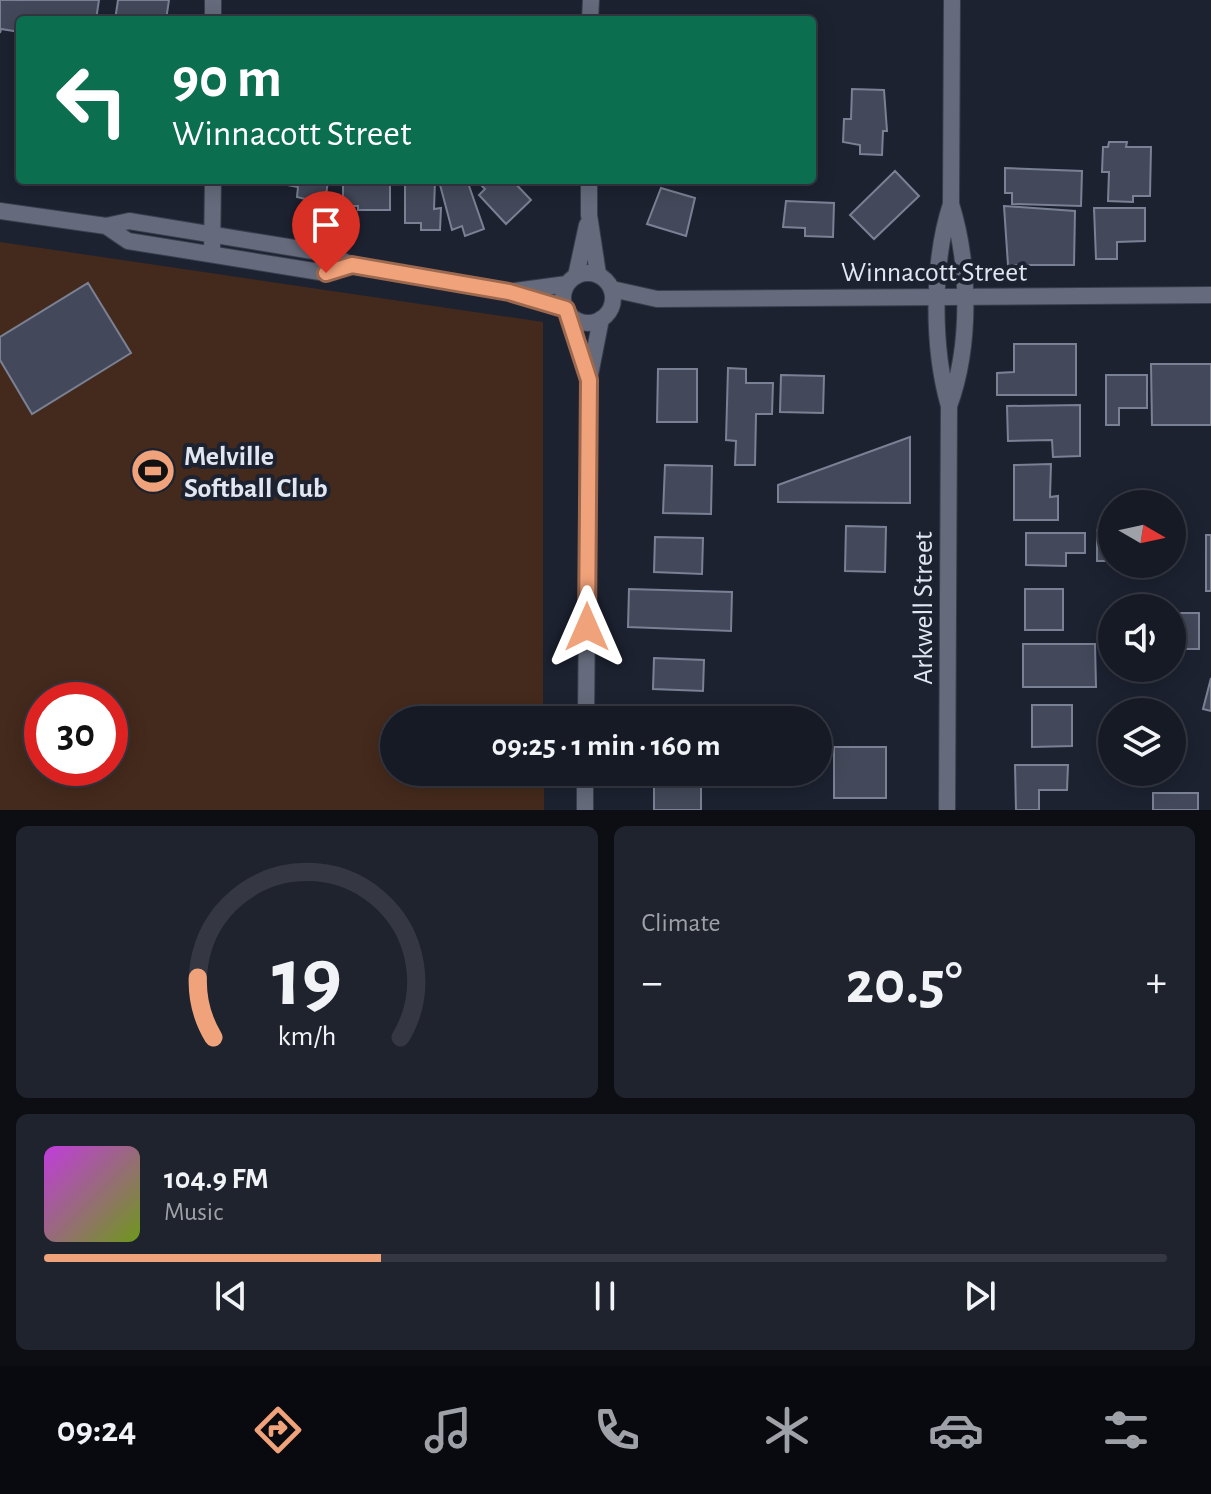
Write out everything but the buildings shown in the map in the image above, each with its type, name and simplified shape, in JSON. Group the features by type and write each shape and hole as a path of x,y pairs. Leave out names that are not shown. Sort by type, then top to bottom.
{"street":[{"name":"Arkwell Street","path":"947,810 949,406 941,379 938,297 940,237 951,204 952,0"},
{"path":"212,254 213,184"},
{"path":"586,706 589,380 612,289 598,274 589,215 589,184"},
{"name":"Arkwell Street","path":"949,406 961,374 963,297 961,235 951,204"},
{"path":"0,211 106,226 129,221 325,253 352,265 509,292 568,312 582,322 605,315"},
{"path":"589,215 572,280 563,295 589,380"},
{"path":"106,226 128,241 326,273 352,265"},
{"path":"509,292 598,274"},
{"name":"Winnacott Street","path":"612,289 657,299 1211,295"},
{"name":"Winnacott Street","path":"605,315 657,299"},
{"path":"585,786 585,810"}],"shaded area":[{"path":"0,242 543,322 543,706 380,706 380,786 544,786 544,810 0,810"}],"place":[{"name":"Melville Softball Club","path":"153,471"}],"route":[{"path":"326,273 352,265 509,292 566,309 589,380 587,627"}]}
